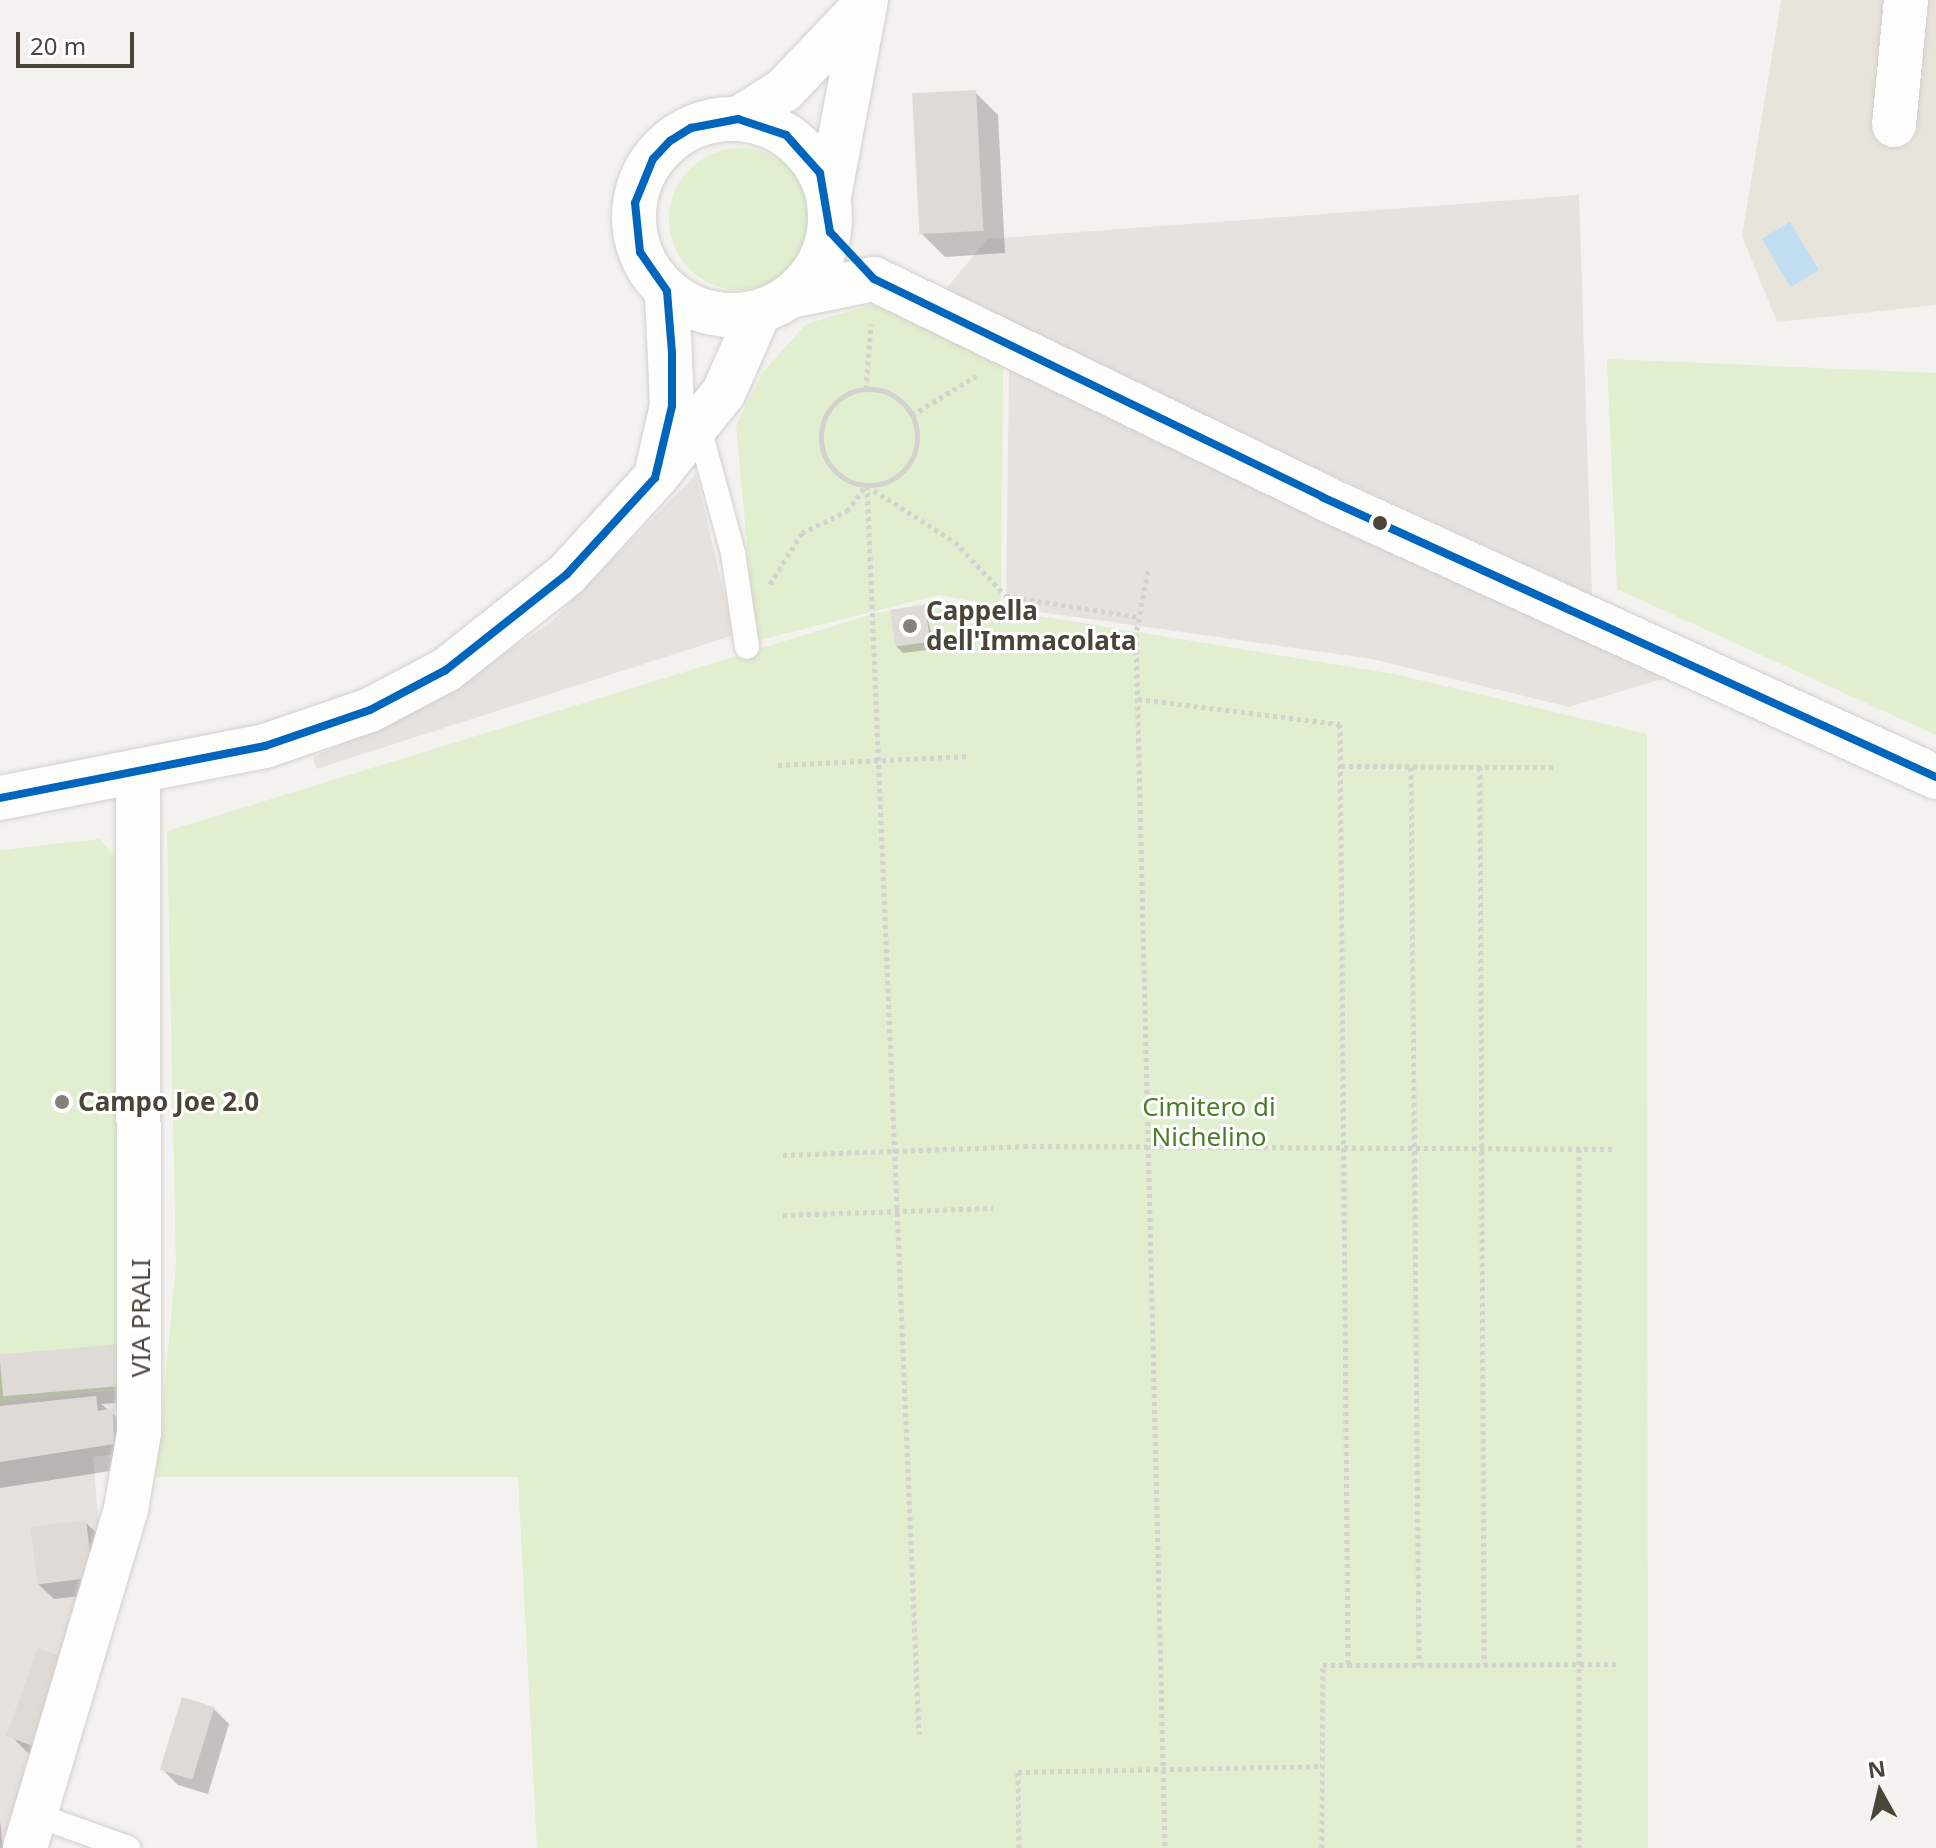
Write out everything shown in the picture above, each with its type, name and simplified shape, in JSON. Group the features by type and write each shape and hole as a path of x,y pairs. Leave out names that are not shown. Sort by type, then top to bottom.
{"street":[{"path":"1894,125 1906,0"},
{"path":"866,3 784,90 738,119 691,128 653,159 641,180 634,228 645,262 667,291 710,314 775,304 874,279"},
{"path":"0,798 265,746 370,710 446,670 567,574 655,478 724,392 775,304 816,268 829,214 866,3"},
{"path":"738,119 763,124 806,152 829,214 874,279 1322,497 1936,777"},
{"path":"655,478 672,406 667,291"},
{"name":"VIA PRALI","path":"31,1832 126,1509 139,1433 138,772"}],"lane":[{"path":"698,424 742,609 747,647"},
{"path":"31,1832 128,1848"}],"path":[{"path":"866,389 874,279"},
{"path":"912,415 1018,348"},
{"path":"742,609 764,596 802,533 847,511 867,485 893,480 913,459 912,415 893,395 866,389 829,410 821,438 839,475 867,485 955,542 1006,596 1139,617"},
{"path":"867,485 919,1734"},
{"path":"1148,571 1139,617 1138,699 1165,1848"},
{"path":"1138,699 1340,724 1348,1665"},
{"path":"778,765 970,756"},
{"path":"1341,766 1555,767"},
{"path":"1411,767 1419,1665"},
{"path":"1480,767 1484,1664"},
{"path":"783,1155 1024,1146 1148,1152 1615,1149"},
{"path":"1579,1150 1579,1848"},
{"path":"783,1215 993,1208"},
{"path":"1322,1848 1323,1665 1616,1664"},
{"path":"1019,1848 1018,1772 1321,1766"}],"shaded area":[{"path":"1781,0 1936,0 1936,305 1777,322 1742,236"},
{"path":"1579,195 1592,595 941,295 987,239"},
{"path":"1009,365 1682,673 1569,707 1372,659 1006,607"},
{"path":"696,474 734,635 316,769 313,757 436,700 550,623"},
{"path":"125,1389 115,1454 93,1457 102,1562 10,1848 0,1848 0,1401"}],"green space":[{"path":"740,148 767,153 790,169 806,192 811,219 806,246 790,269 767,285 740,290 713,285 690,269 674,246 669,219 674,192 690,169 713,153"},
{"path":"878,303 1003,360 1001,606 939,595 756,641 736,426 763,372 806,324"},
{"path":"1607,359 1936,373 1936,735 1617,589"},
{"name":"Cimitero di Nichelino","path":"941,600 1394,674 1647,734 1648,1848 537,1848 518,1477 156,1477 176,1264 167,831 873,614"},
{"name":"Campo Joe 2.0","path":"100,839 120,863 125,1389 0,1401 0,850"}],"water":[{"path":"1790,222 1819,270 1791,287 1762,239"}],"building":[{"path":"976,90 983,231 919,234 912,93"},
{"name":"Cappella dell'Immacolata","path":"925,605 930,642 895,647 890,610"},
{"path":"119,1344 123,1386 3,1396 0,1354"},
{"path":"96,1396 98,1411 113,1408 114,1444 0,1462 0,1406"},
{"path":"86,1520 93,1578 37,1584 30,1527"},
{"path":"38,1648 66,1658 34,1747 6,1736"},
{"path":"182,1697 215,1707 192,1780 160,1770"}],"transit line":[{"path":"0,798 265,746 370,710 446,670 567,574 655,478 672,406 672,353 667,291 640,252 635,203 653,159 670,141 691,128 738,119 786,135 820,173 830,232"},
{"path":"830,232 874,279 1322,497 1936,777"}],"place":[{"name":"Cappella dell'Immacolata","path":"910,626"},
{"name":"Campo Joe 2.0","path":"62,1102"}]}
